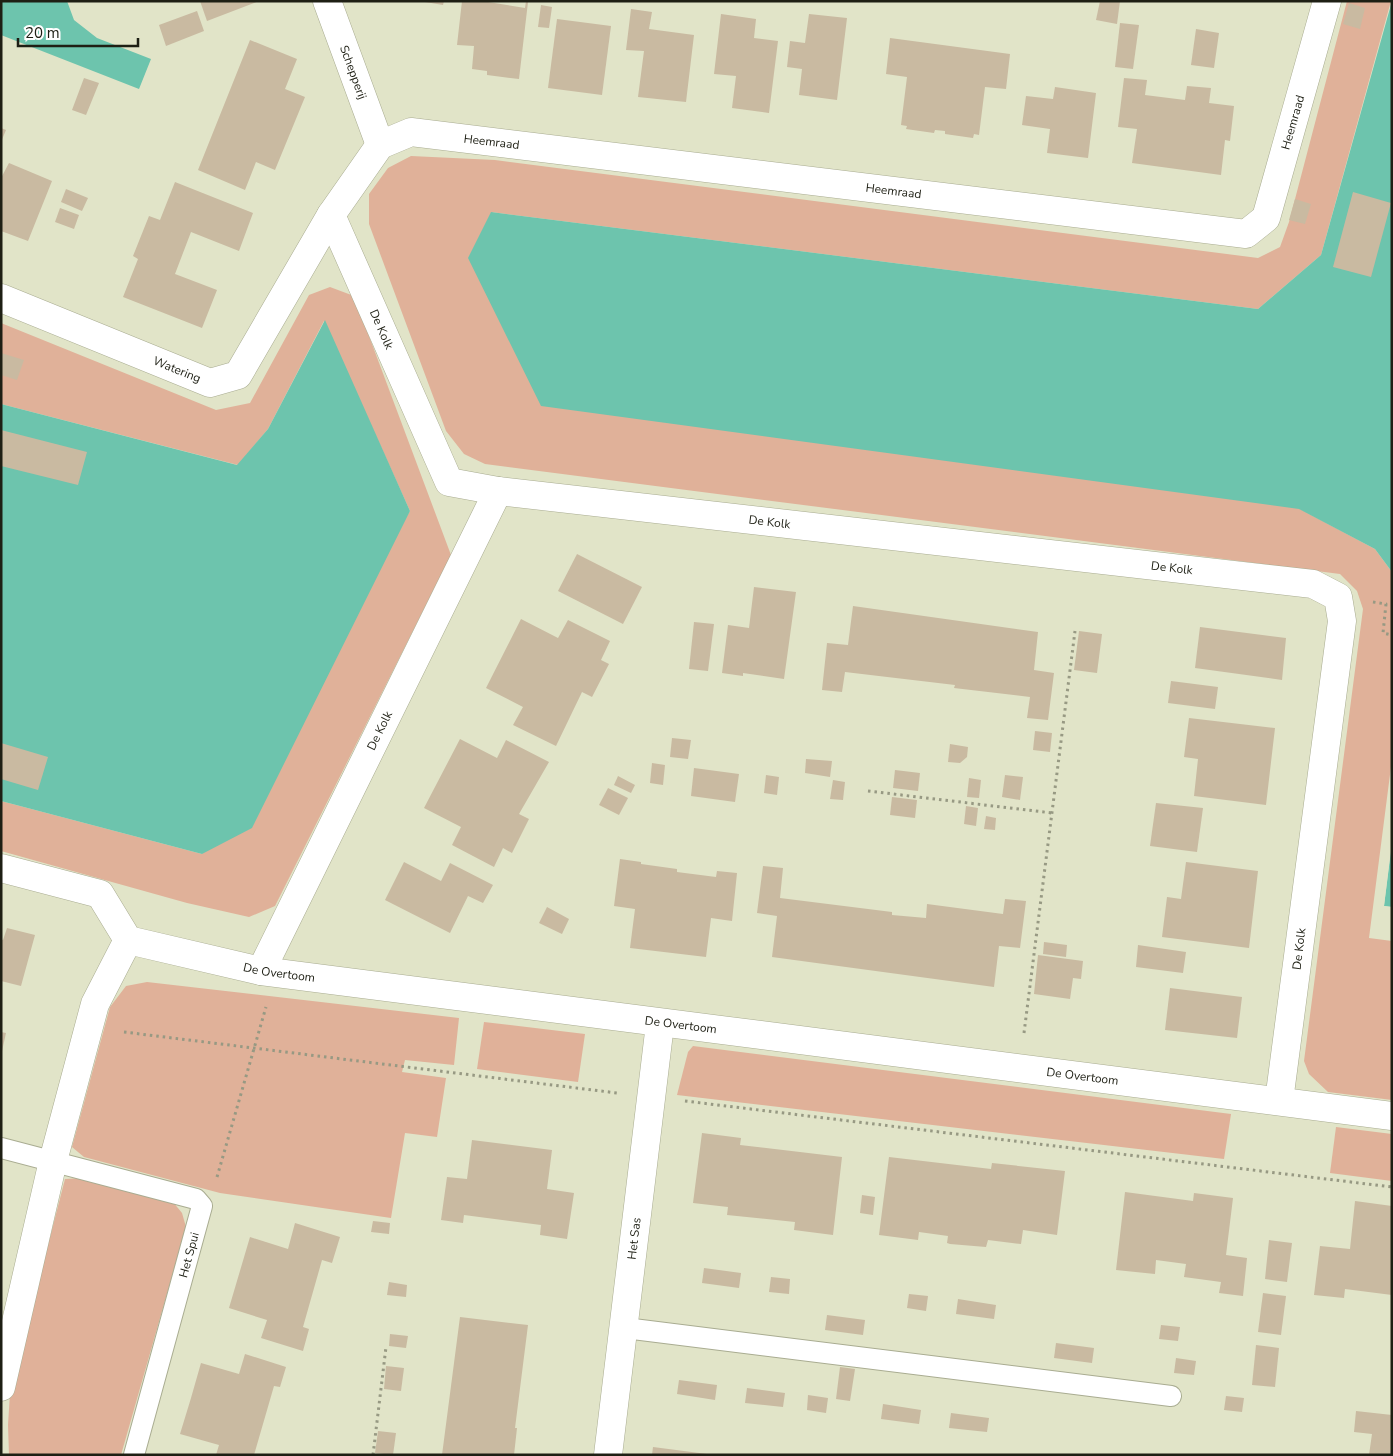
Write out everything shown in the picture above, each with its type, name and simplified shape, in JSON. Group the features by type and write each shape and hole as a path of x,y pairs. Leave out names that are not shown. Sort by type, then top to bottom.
{"street":[{"name":"Schepperij","path":"326,1 380,145"},
{"name":"Heemraad","path":"380,145 411,132 1246,234 1266,218 1327,1"},
{"path":"331,215 380,145"},
{"name":"Watering","path":"1,298 210,383 238,375 331,215"},
{"name":"De Kolk","path":"331,215 450,482 498,491 1313,584 1338,598 1342,621 1279,1101"},
{"name":"De Kolk","path":"268,972 498,491"},
{"path":"1,868 100,894 128,940 95,1004 53,1161 1,1387"},
{"name":"De Overtoom","path":"128,940 268,972 660,1024 1392,1116"},
{"name":"Het Sas","path":"608,1455 625,1328 660,1024"}],"lane":[{"path":"1,1148 196,1198 202,1206"},
{"name":"Het Spui","path":"134,1455 202,1206"},
{"path":"625,1328 1171,1396"}],"path":[{"path":"1019,1068 1075,631"},
{"path":"868,791 1052,813"},
{"path":"202,1206 214,1186 270,997 268,972"},
{"path":"89,1027 1392,1187"},
{"path":"373,1455 386,1347"}],"shaded area":[{"path":"1347,1 1391,1 1321,255 1258,309 491,212 1300,509 1375,549 1392,572 1392,759 1369,938 1392,941 1392,1100 1328,1092 1309,1074 1304,1061 1363,609 1357,591 1340,574 485,464 464,454 446,431 369,224 369,194 388,168 411,156 495,160 1258,258 1280,247 1289,222"},
{"path":"330,287 354,296 451,555 275,906 249,917 187,903 1,851 1,801 202,854 410,511 324,321 268,429 238,465 1,404 1,323 216,410 250,403 309,295"},
{"path":"147,982 459,1018 454,1065 405,1060 402,1072 446,1078 437,1137 405,1133 391,1218 220,1193 84,1157 72,1147 110,1007 126,986"},
{"path":"484,1022 585,1034 578,1082 477,1069"},
{"path":"693,1046 1231,1114 1224,1159 677,1095 688,1052"},
{"path":"1336,1127 1392,1134 1392,1181 1330,1173"},
{"path":"83,1178 173,1202 182,1213 186,1227 121,1455 9,1455 10,1393 65,1179"}],"water":[{"path":"1,1 67,1 74,20 97,38 151,59 139,89 1,35"},
{"path":"1392,1 1392,572 1375,549 1299,509 541,406 468,258 491,212 1258,309 1321,255"},
{"path":"325,320 410,511 252,828 202,854 1,801 1,404 237,465 268,429"},
{"path":"1392,843 1392,907 1384,906"}],"pier":[{"path":"1392,840 1384,906 1392,907 1392,910 1381,906 1389,842"}],"building":[{"path":"200,1 259,1 207,21"},
{"path":"419,1 444,1 443,5"},
{"path":"462,1 482,1 525,8 526,1 528,2 519,79 487,75 487,71 472,69 474,46 457,45"},
{"path":"1100,1 1120,1 1117,24 1096,20"},
{"path":"1349,3 1365,8 1360,29 1343,24"},
{"path":"541,5 552,7 549,28 538,27"},
{"path":"631,9 652,12 649,29 694,35 686,102 638,97 644,51 626,50"},
{"path":"197,11 204,31 166,46 159,25"},
{"path":"721,14 756,19 754,38 778,41 769,113 732,108 736,76 714,74"},
{"path":"809,14 847,18 837,100 799,95 802,69 787,67 790,41 805,43"},
{"path":"557,19 611,26 602,95 548,88"},
{"path":"1120,23 1139,25 1133,69 1115,67"},
{"path":"1196,29 1219,33 1214,68 1191,65"},
{"path":"890,38 1010,54 1006,89 985,87 979,135 974,134 973,138 945,134 945,131 935,130 934,133 906,129 907,126 901,125 907,77 886,74"},
{"path":"250,40 297,59 285,89 305,97 275,170 256,162 245,190 198,170"},
{"path":"84,78 99,83 86,115 72,110"},
{"path":"1124,78 1147,80 1145,95 1185,100 1187,86 1211,88 1209,103 1234,106 1230,141 1225,140 1221,175 1132,163 1137,129 1118,127"},
{"path":"1055,87 1096,93 1088,158 1047,153 1050,129 1022,125 1026,96 1053,99"},
{"path":"1,128 6,130 1,142"},
{"path":"9,163 52,181 28,241 1,231 1,178"},
{"path":"175,182 253,213 239,251 191,232 175,274 217,290 202,328 123,297 138,259 133,256 149,216 160,220"},
{"path":"66,189 88,198 82,211 61,202"},
{"path":"1353,192 1391,203 1371,277 1333,267"},
{"path":"1295,199 1311,204 1305,224 1289,220"},
{"path":"60,208 79,215 74,229 55,222"},
{"path":"1,353 24,360 17,380 1,375"},
{"path":"1,430 87,452 78,485 1,466"},
{"path":"577,554 642,587 623,624 558,591"},
{"path":"754,587 796,592 784,679 743,673 743,676 722,673 728,625 749,628"},
{"path":"853,606 1038,632 1034,670 1054,673 1048,720 1027,718 1030,697 954,688 955,685 845,672 842,692 822,690 827,643 848,645"},
{"path":"521,619 558,638 568,620 610,641 601,660 609,664 592,697 582,692 556,746 513,725 523,707 486,688"},
{"path":"694,622 714,624 708,671 689,669"},
{"path":"1200,627 1286,638 1282,680 1195,668"},
{"path":"1079,631 1102,634 1097,673 1074,670"},
{"path":"1171,681 1218,687 1215,709 1168,703"},
{"path":"1189,718 1275,728 1266,805 1194,796 1198,759 1184,757"},
{"path":"1035,731 1052,733 1050,752 1033,750"},
{"path":"672,738 691,740 688,759 670,757"},
{"path":"460,739 497,758 506,740 549,762 519,814 529,819 512,853 503,848 494,867 452,845 461,827 424,808"},
{"path":"1,743 48,757 38,790 1,779"},
{"path":"950,744 968,747 967,757 960,763 948,762"},
{"path":"806,759 832,761 830,777 805,773"},
{"path":"652,763 665,765 663,785 650,783"},
{"path":"694,768 739,774 735,802 691,796"},
{"path":"895,770 920,773 918,791 893,788"},
{"path":"766,775 779,777 777,795 764,793"},
{"path":"1005,775 1023,777 1020,800 1002,797"},
{"path":"618,776 635,785 631,793 614,785"},
{"path":"969,778 981,780 979,798 967,797"},
{"path":"833,780 845,782 843,800 830,799"},
{"path":"608,788 628,798 619,815 599,805"},
{"path":"892,797 917,800 915,818 890,815"},
{"path":"1156,803 1203,808 1197,852 1150,846"},
{"path":"966,806 978,808 976,826 964,824"},
{"path":"986,816 996,818 995,830 984,829"},
{"path":"620,859 677,869 677,872 716,877 717,871 737,873 732,921 711,918 706,957 630,948 635,909 614,906"},
{"path":"404,862 441,881 450,863 493,885 483,903 468,896 450,933 385,900"},
{"path":"1186,862 1258,871 1249,948 1162,937 1167,897 1181,899"},
{"path":"763,866 783,868 780,898 892,912 892,915 926,918 927,904 1003,914 1005,899 1026,901 1020,948 999,946 994,987 772,957 777,916 757,913"},
{"path":"547,907 569,919 562,934 539,923"},
{"path":"7,928 35,935 21,986 1,981 1,939 3,940"},
{"path":"1044,942 1067,945 1066,957 1043,954"},
{"path":"1138,945 1186,952 1183,973 1136,967"},
{"path":"1038,955 1083,961 1081,979 1073,978 1070,999 1034,994"},
{"path":"1170,988 1242,997 1237,1038 1165,1030"},
{"path":"1,1032 6,1033 2,1051 1,1051"},
{"path":"702,1133 741,1138 740,1145 842,1157 833,1235 794,1230 795,1222 727,1215 728,1207 693,1203"},
{"path":"472,1140 552,1150 547,1189 574,1193 567,1239 540,1235 541,1225 464,1215 463,1223 441,1220 447,1177 467,1179"},
{"path":"889,1157 991,1169 992,1163 1065,1171 1057,1235 1023,1230 1021,1244 988,1240 986,1247 950,1244 947,1243 948,1236 919,1232 918,1240 879,1235"},
{"path":"1125,1192 1193,1201 1194,1193 1233,1198 1226,1255 1247,1258 1243,1296 1219,1293 1221,1282 1184,1277 1186,1264 1156,1260 1155,1274 1116,1270"},
{"path":"862,1195 875,1197 873,1215 860,1213"},
{"path":"1355,1201 1392,1206 1392,1295 1345,1289 1344,1298 1314,1295 1320,1246 1350,1249"},
{"path":"373,1221 390,1223 389,1234 371,1232"},
{"path":"295,1223 340,1237 332,1263 322,1260 303,1327 309,1329 303,1351 261,1338 267,1320 229,1308 250,1237 288,1249"},
{"path":"1269,1240 1292,1243 1287,1282 1265,1279"},
{"path":"704,1268 741,1273 739,1288 702,1283"},
{"path":"771,1277 790,1279 789,1294 769,1292"},
{"path":"389,1282 407,1285 406,1297 387,1295"},
{"path":"1263,1293 1286,1296 1281,1335 1258,1332"},
{"path":"909,1294 928,1296 926,1311 907,1308"},
{"path":"958,1299 996,1305 994,1319 956,1314"},
{"path":"827,1315 865,1320 863,1335 825,1330"},
{"path":"460,1317 528,1325 515,1428 517,1428 514,1455 442,1455"},
{"path":"1161,1325 1180,1327 1178,1341 1159,1339"},
{"path":"390,1334 408,1336 406,1348 389,1346"},
{"path":"1056,1343 1094,1348 1092,1363 1054,1358"},
{"path":"1256,1345 1279,1348 1275,1387 1252,1385"},
{"path":"245,1354 286,1367 280,1387 274,1386 254,1455 216,1455 219,1445 180,1434 201,1363 239,1374"},
{"path":"1176,1358 1196,1361 1194,1375 1174,1373"},
{"path":"386,1366 404,1368 401,1391 384,1389"},
{"path":"840,1367 855,1369 850,1401 836,1399"},
{"path":"679,1380 717,1385 715,1400 677,1394"},
{"path":"747,1388 785,1393 783,1407 745,1403"},
{"path":"808,1395 828,1398 826,1413 807,1410"},
{"path":"1226,1396 1244,1398 1242,1412 1224,1410"},
{"path":"883,1404 921,1410 919,1424 881,1419"},
{"path":"1356,1411 1392,1415 1392,1455 1369,1455 1372,1434 1354,1432"},
{"path":"951,1413 989,1418 987,1432 949,1428"},
{"path":"378,1431 396,1433 393,1455 375,1453"},
{"path":"653,1447 707,1454 707,1455 652,1455"}]}
